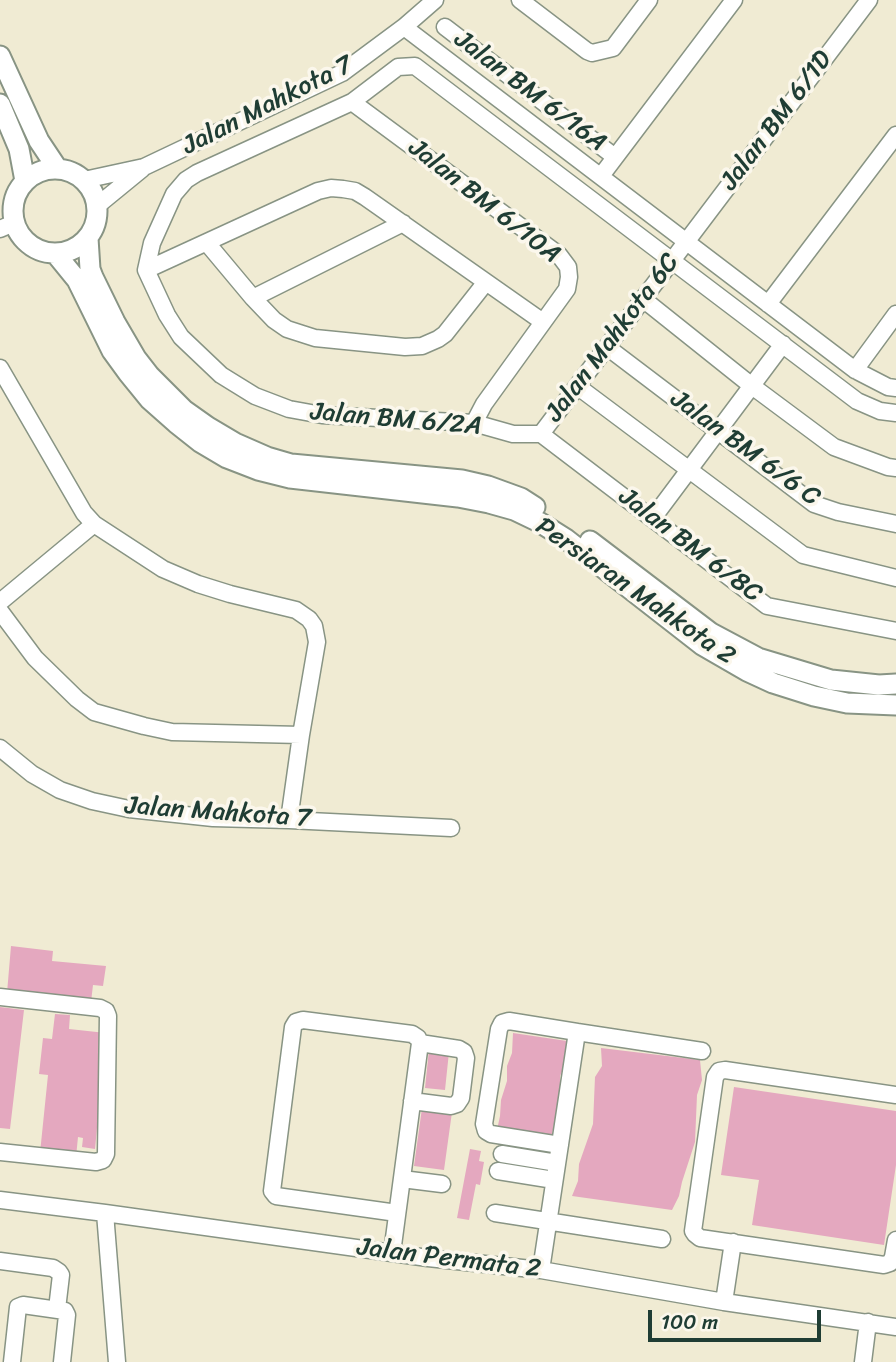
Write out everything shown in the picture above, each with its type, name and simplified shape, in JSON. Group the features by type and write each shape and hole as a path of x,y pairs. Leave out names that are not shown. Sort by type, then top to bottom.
{"main road":[{"path":"0,56 39,141 57,168"},
{"path":"0,104 19,149 25,181"},
{"path":"57,168 76,174 84,180 93,191 98,205 98,217 88,238 79,247 55,253 41,251 29,245 7,226 14,200 25,181 34,174 57,168"},
{"name":"Persiaran Mahkota 2","path":"88,238 93,277 136,358 184,410 235,443 291,464 462,480 521,498 586,538 747,671 773,683 814,696 846,702 896,705"},
{"name":"Persiaran Mahkota 2","path":"55,253 77,280 113,351 150,400 200,442 227,458 290,478 458,496 514,510 566,539 707,639 831,680 896,684"}],"street":[{"name":"Jalan Mahkota 7","path":"84,180 144,167 342,74 435,0"},
{"path":"520,0 592,53 613,48 642,2"},
{"path":"601,176 734,0"},
{"name":"Jalan BM 6/1D","path":"686,242 869,0"},
{"path":"404,27 855,370 888,387 896,388"},
{"name":"Jalan BM 6/16A","path":"445,27 615,157"},
{"path":"146,270 149,250 174,194 186,180 352,102 398,67 415,66 857,401 880,411 896,413"},
{"name":"Jalan BM 6/10A","path":"352,102 559,255 568,267 568,285 484,404 474,423"},
{"path":"768,304 896,135"},
{"path":"98,205 144,167"},
{"path":"146,270 314,193 331,188 349,190 360,194 403,223 543,322"},
{"path":"253,298 403,223"},
{"name":"Jalan Mahkota 6C","path":"541,434 686,242"},
{"path":"208,243 270,317 282,326 315,338 413,347 430,343 445,334 486,282"},
{"name":"Jalan BM 6/2A","path":"146,270 167,315 181,337 221,375 255,396 289,409 322,415 474,423 513,434 541,434"},
{"path":"643,299 751,386 834,447 896,468"},
{"path":"855,370 896,314"},
{"path":"653,518 783,344"},
{"name":"Jalan BM 6/6 C","path":"607,347 814,504 896,524"},
{"path":"0,368 84,513 94,524 163,569 230,594 296,610 309,619 317,642 289,820"},
{"path":"577,386 803,555 896,578"},
{"name":"Jalan BM 6/8C","path":"541,434 767,606 896,631"},
{"path":"0,602 94,524"},
{"path":"0,611 35,657 94,712 172,732 301,734"},
{"name":"Jalan Mahkota 7","path":"0,748 32,774 60,790 92,801 129,809 213,818 451,828"},
{"path":"0,997 100,1008 106,1010 108,1016 106,1154 103,1160 96,1162 0,1152"},
{"path":"392,1253 420,1044 418,1038 412,1034 296,1021 293,1027 272,1191 276,1196 397,1213"},
{"path":"560,1145 486,1131 484,1124 502,1023 509,1021 702,1051"},
{"path":"541,1270 577,1032"},
{"path":"412,1101 451,1106 457,1104 461,1098 466,1058 464,1052 420,1044"},
{"path":"896,1095 719,1071 715,1077 693,1231 700,1238 884,1265 890,1263 893,1257 896,1240"},
{"path":"502,1154 557,1163"},
{"path":"498,1171 554,1180"},
{"path":"402,1179 442,1184"},
{"name":"Jalan Permata 2","path":"0,1200 392,1253 541,1270 724,1302 896,1327"},
{"path":"105,1213 117,1362"},
{"path":"495,1213 662,1238"},
{"path":"724,1302 733,1242"},
{"path":"0,1261 53,1268 59,1272 61,1275 57,1309"},
{"path":"12,1362 18,1307 23,1305 65,1311 67,1315 62,1362"},
{"path":"863,1362 868,1322"}],"building":[{"path":"11,946 53,951 52,961 106,966 103,986 93,985 91,1002 7,993"},
{"path":"0,1007 24,1010 10,1129 0,1128"},
{"path":"55,1014 70,1015 69,1029 106,1033 95,1149 82,1147 83,1138 78,1137 76,1157 40,1153 48,1075 39,1074 43,1038 52,1039"},
{"path":"513,1033 567,1041 567,1060 560,1076 560,1092 551,1140 497,1130 507,1081 507,1066 512,1053"},
{"path":"601,1048 700,1060 702,1080 697,1095 695,1142 679,1196 672,1210 572,1196 578,1181 579,1164 593,1124 595,1077 602,1066"},
{"path":"429,1050 449,1052 445,1090 425,1088"},
{"path":"734,1087 896,1111 896,1165 884,1245 752,1225 759,1180 721,1175"},
{"path":"422,1108 452,1112 444,1170 414,1166"},
{"path":"470,1149 481,1151 479,1161 484,1162 480,1185 476,1184 469,1220 457,1218"}]}
